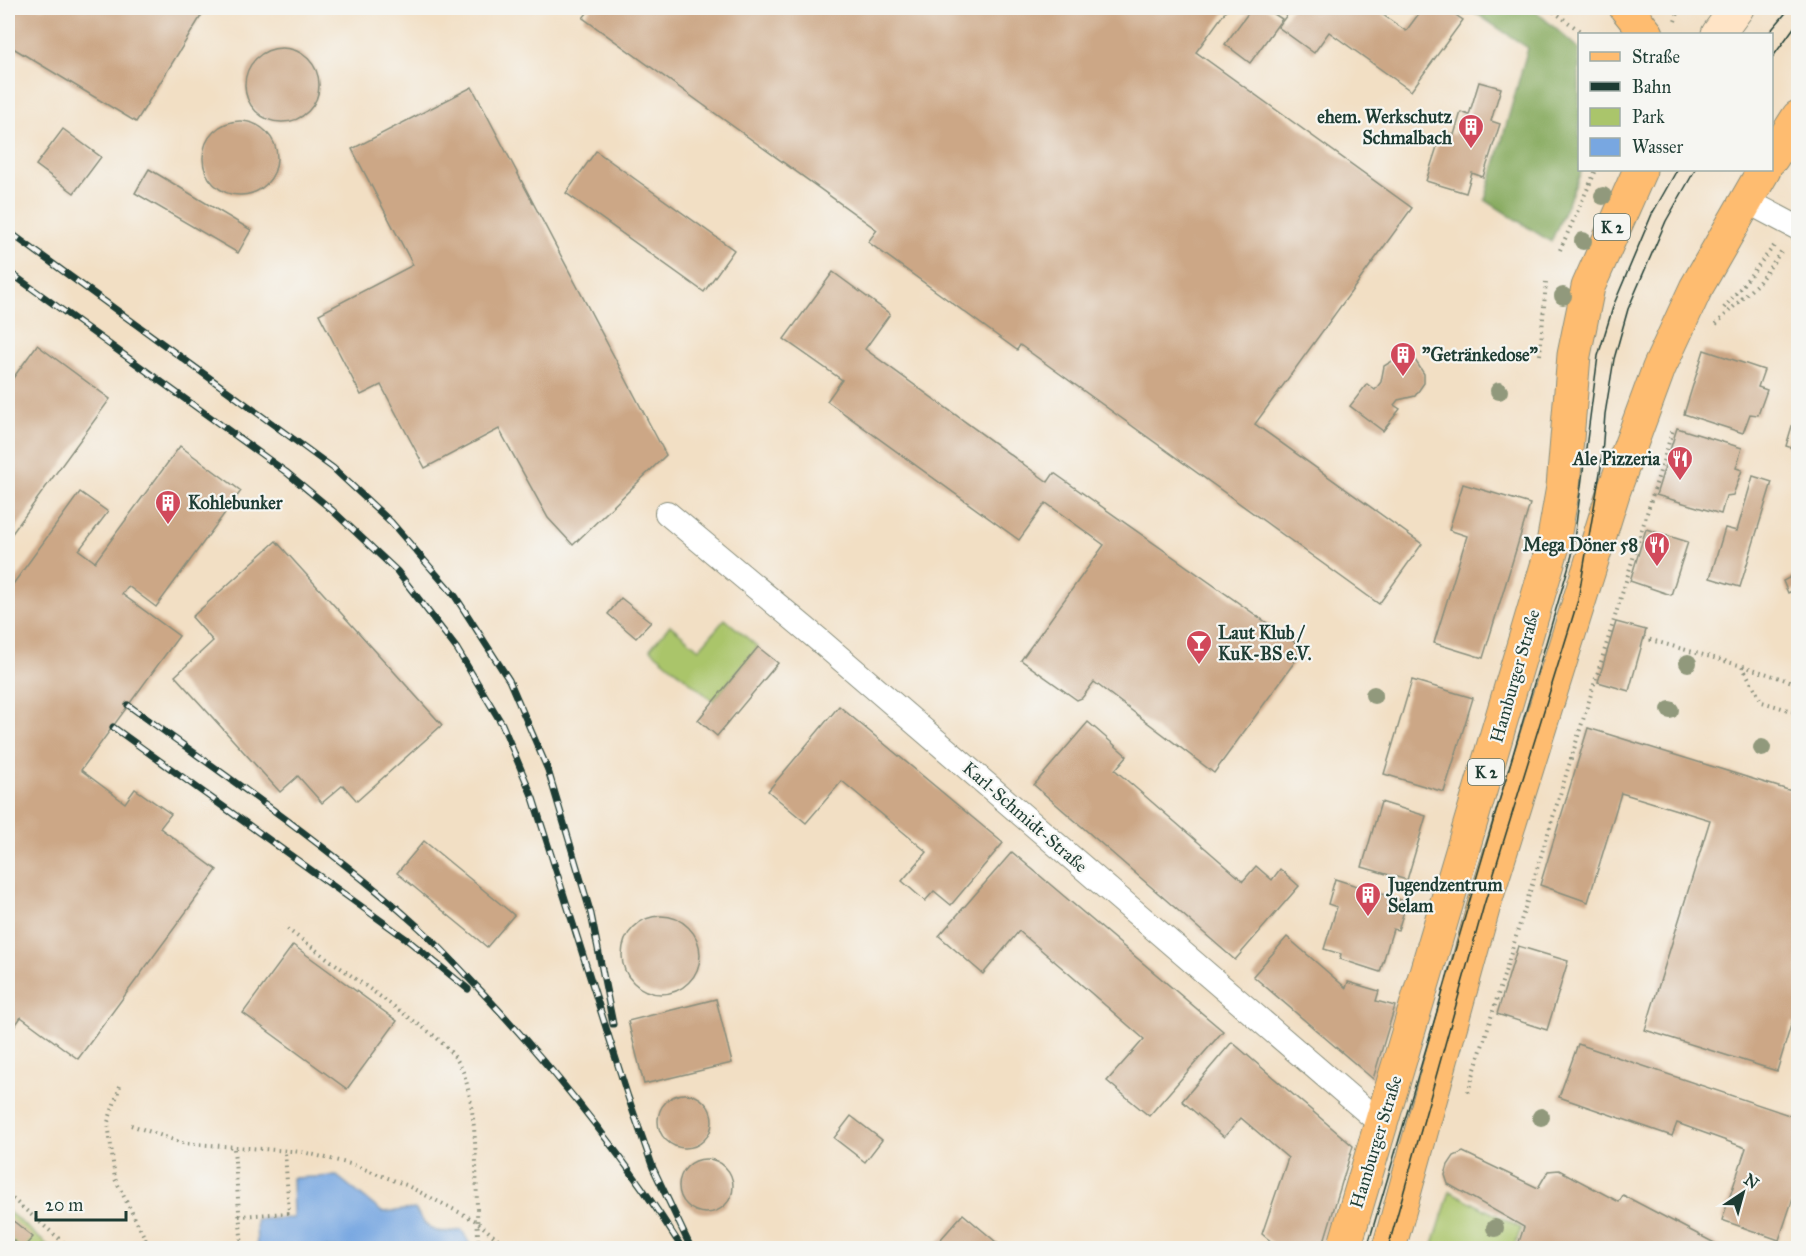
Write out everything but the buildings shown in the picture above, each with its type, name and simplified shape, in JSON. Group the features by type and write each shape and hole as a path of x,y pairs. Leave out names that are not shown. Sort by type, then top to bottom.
{"main road":[{"path":"1626,8 1646,33"},
{"path":"1719,33 1737,8"},
{"path":"1773,156 1798,117"},
{"name":"Hamburger Straße","path":"1344,1248 1552,549 1563,487 1574,354 1588,287 1640,171"},
{"name":"Hamburger Straße","path":"1389,1248 1484,905 1614,490 1659,368 1696,288 1763,171"}],"street":[{"path":"1745,200 1793,232"},
{"name":"Karl-Schmidt-Straße","path":"667,513 828,648 1380,1123"}],"path":[{"path":"1549,8 1583,33"},
{"path":"1560,250 1596,171"},
{"path":"1713,321 1793,232"},
{"path":"1710,330 1759,282 1793,232"},
{"path":"1467,1096 1675,422"},
{"path":"1644,638 1798,684"},
{"path":"1742,666 1762,702 1798,713"},
{"path":"287,929 436,1036 452,1053 462,1070 469,1099 474,1141 478,1248"},
{"path":"120,1086 108,1122 115,1179 150,1248"},
{"path":"131,1125 182,1143 234,1149 303,1152 354,1165 406,1185 476,1221 496,1238 524,1248"},
{"path":"234,1149 242,1248"},
{"path":"239,1216 288,1213 285,1152"},
{"path":"8,1195 70,1248"}],"green space":[{"path":"1468,8 1532,8 1578,48 1578,171 1582,171 1551,242 1485,200 1528,48"},
{"path":"725,619 758,647 713,701 650,649 670,625 699,649"},
{"path":"1450,1191 1521,1228 1514,1248 1432,1248"},
{"path":"8,1211 51,1248 8,1248"}],"water":[{"path":"337,1176 382,1212 415,1209 424,1223 434,1230 445,1232 462,1230 472,1248 257,1248 256,1219 293,1218 292,1178"}],"tram line":[{"path":"1769,33 1790,8"},
{"path":"1773,57 1798,22"},
{"path":"1367,1248 1572,555 1598,356 1614,304 1652,214 1676,171"},
{"path":"1388,1248 1484,905 1578,600 1601,467 1605,414 1614,359 1628,309 1666,221 1694,171"}],"railway":[{"path":"8,231 333,468 391,522 455,596 509,680 548,770 591,914 613,1024"},
{"path":"8,271 286,472 332,510 397,571 457,649 502,724 533,798 628,1097 653,1168 691,1248"},
{"path":"128,705 310,838 432,939 509,1021 588,1115 637,1180 682,1248"},
{"path":"113,727 405,938 468,989"}],"place":[{"name":"ehem. Werkschutz Schmalbach","path":"1471,150"},
{"name":"\"Getränkedose\"","path":"1403,378"},
{"name":"Ale Pizzeria","path":"1680,482"},
{"name":"Kohlebunker","path":"168,526"},
{"name":"Mega Döner 58","path":"1657,568"},
{"name":"Laut Klub / KuK-BS e.V.","path":"1199,666"},
{"name":"Jugendzentrum Selam","path":"1368,918"}]}
